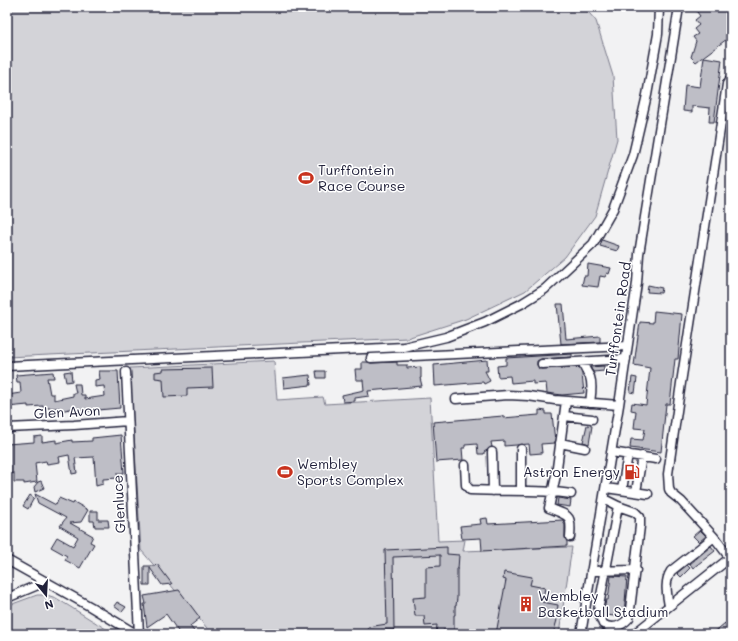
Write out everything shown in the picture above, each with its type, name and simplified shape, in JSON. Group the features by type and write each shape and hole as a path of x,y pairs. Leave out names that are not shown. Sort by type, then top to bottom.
{"street":[{"path":"7,366 404,347 446,337 485,322 521,304 545,289 593,244 613,209 633,155 644,110 658,34 659,7"},
{"name":"Turffontein Road","path":"581,634 619,405 637,283 639,254 678,7"},
{"path":"634,634 731,558 681,501 671,493 668,474 680,383 727,84 731,78"},
{"path":"371,358 627,346"},
{"path":"542,364 626,359"},
{"path":"583,362 584,369 589,375 592,386 590,403"},
{"name":"Glenluce","path":"126,372 137,634"},
{"path":"456,398 528,396 566,401 619,405"},
{"path":"566,401 549,508 570,518 570,537"},
{"path":"564,416 592,419"},
{"name":"Glen Avon","path":"7,428 128,421"},
{"path":"560,443 585,448"},
{"path":"521,449 521,490"},
{"path":"492,452 493,491"},
{"path":"610,452 656,459"},
{"path":"622,490 628,454"},
{"path":"636,492 642,456"},
{"path":"465,465 466,485 470,490 552,491 571,494"},
{"path":"606,488 648,494"},
{"path":"604,499 635,512 640,517 636,570 629,618 625,622 614,627 607,627 603,624 598,611 618,506"},
{"path":"669,606 666,585 668,575 714,537"},
{"path":"7,560 137,634"},
{"path":"591,571 606,572 636,570"},
{"path":"7,598 45,582"}],"shaded area":[{"name":"Turffontein Race Course","path":"7,7 584,7 596,21 613,76 617,139 595,216 565,257 525,291 466,319 407,338 7,357"},
{"name":"Wembley Sports Complex","path":"274,361 277,400 323,397 325,404 430,398 438,541 465,540 463,551 572,547 559,634 212,634 141,550 130,368"},
{"path":"37,595 47,595 56,598 114,634 7,634 7,606"}],"building":[{"path":"703,7 731,7 731,36 696,62 691,57 696,41 693,37 698,34 694,29 699,25 695,20 700,16 697,12"},
{"path":"704,57 722,60 714,122 709,122 710,108 692,106 692,112 683,111 685,85 700,87"},
{"path":"602,240 619,246 617,251 600,246"},
{"path":"588,264 611,268 609,274 607,273 605,277 600,276 598,287 582,285 584,276 587,276"},
{"path":"648,285 662,288 661,293 647,292"},
{"path":"557,304 563,304 566,339 600,336 600,342 561,344"},
{"path":"654,311 682,314 678,359 675,359 670,404 666,404 661,452 630,448 631,439 643,440 645,429 634,428 636,411 631,410 632,403 646,405 650,368 634,365 640,322 653,323"},
{"path":"572,354 572,357 541,359 537,361 537,365 539,369 579,367 582,374 584,393 562,395 547,393 546,383 533,384 533,381 511,383 510,376 498,377 497,366 506,365 506,358"},
{"path":"487,360 488,371 485,371 490,381 484,384 483,382 435,386 434,365"},
{"path":"362,362 397,362 397,365 407,365 407,368 421,367 420,378 422,386 368,391 369,396 355,398 355,401 343,402 342,395 364,390 363,380 356,380 355,369 362,369"},
{"path":"604,366 604,371 593,372 590,367"},
{"path":"212,368 213,387 187,388 187,396 164,397 163,379 155,378 155,372 163,371 163,369"},
{"path":"71,371 72,381 66,382 64,372"},
{"path":"99,371 118,371 120,408 75,412 75,408 60,411 59,408 43,408 43,406 28,407 28,405 7,407 7,395 21,393 20,382 17,382 16,375 53,372 54,378 47,378 50,394 54,394 54,400 73,396 73,393 76,393 74,384 80,384 81,395 85,395 85,399 105,396 104,386 95,387 95,380 100,379"},
{"path":"316,371 325,371 325,378 317,378"},
{"path":"310,375 311,385 284,388 283,378"},
{"path":"632,377 637,378 635,393 630,392"},
{"path":"539,410 546,411 546,414 552,414 555,441 555,443 541,444 542,453 530,454 529,444 504,446 504,441 491,442 492,447 484,452 484,454 478,454 477,444 465,445 465,448 462,448 463,460 436,462 433,422 503,416 503,418 539,415"},
{"path":"587,425 592,426 589,444 583,442"},
{"path":"121,435 124,473 117,473 118,478 103,479 103,484 96,486 94,457 75,458 77,473 72,474 69,455 59,457 60,462 47,464 46,461 35,463 37,482 24,484 24,482 14,482 14,473 7,474 7,444 34,442 34,437 42,436 42,442 56,440 56,443 72,440 72,442 92,441 92,438"},
{"path":"41,481 44,488 35,492 34,487"},
{"path":"35,494 56,505 59,498 73,504 74,502 88,510 81,522 70,523 93,536 90,542 94,544 80,568 65,560 67,556 51,547 57,537 73,546 78,537 60,526 66,518 38,503"},
{"path":"30,495 34,498 28,509 23,506"},
{"path":"558,498 571,500 570,507 557,505"},
{"path":"90,511 98,511 98,520 108,520 109,527 95,527 94,521 90,521"},
{"path":"487,518 488,524 563,520 565,525 567,546 482,551 481,538 462,539 460,526 481,524 480,519"},
{"path":"700,530 706,536 699,542 693,536"},
{"path":"711,546 715,551 693,568 690,564"},
{"path":"447,547 447,554 459,555 454,630 443,630 443,634 436,634 437,625 425,626 424,616 415,616 413,598 426,597 426,567 440,566 440,555 393,557 394,630 381,630 382,633 374,634 374,630 368,630 368,627 387,624 385,550"},
{"path":"157,564 172,584 162,585 150,568 150,585 144,585 144,566 155,566"},
{"path":"687,565 690,568 681,577 677,573"},
{"name":"Wembley Basketball Stadium","path":"504,572 532,577 530,585 545,588 542,602 558,605 557,620 553,634 496,634 506,580 503,579"},
{"path":"611,576 627,577 624,615 622,617 606,615 604,610 606,600 608,600"},
{"path":"179,590 200,618 190,626 196,634 180,634 166,614 147,627 144,604 146,604 144,596"},
{"path":"117,602 126,607 122,612 114,606"},
{"path":"725,623 731,634 712,634"}],"place":[{"name":"Turffontein Race Course","path":"306,178"},
{"name":"Wembley Sports Complex","path":"285,472"},
{"name":"Astron Energy","path":"632,472"},
{"name":"Wembley Basketball Stadium","path":"526,604"}]}
